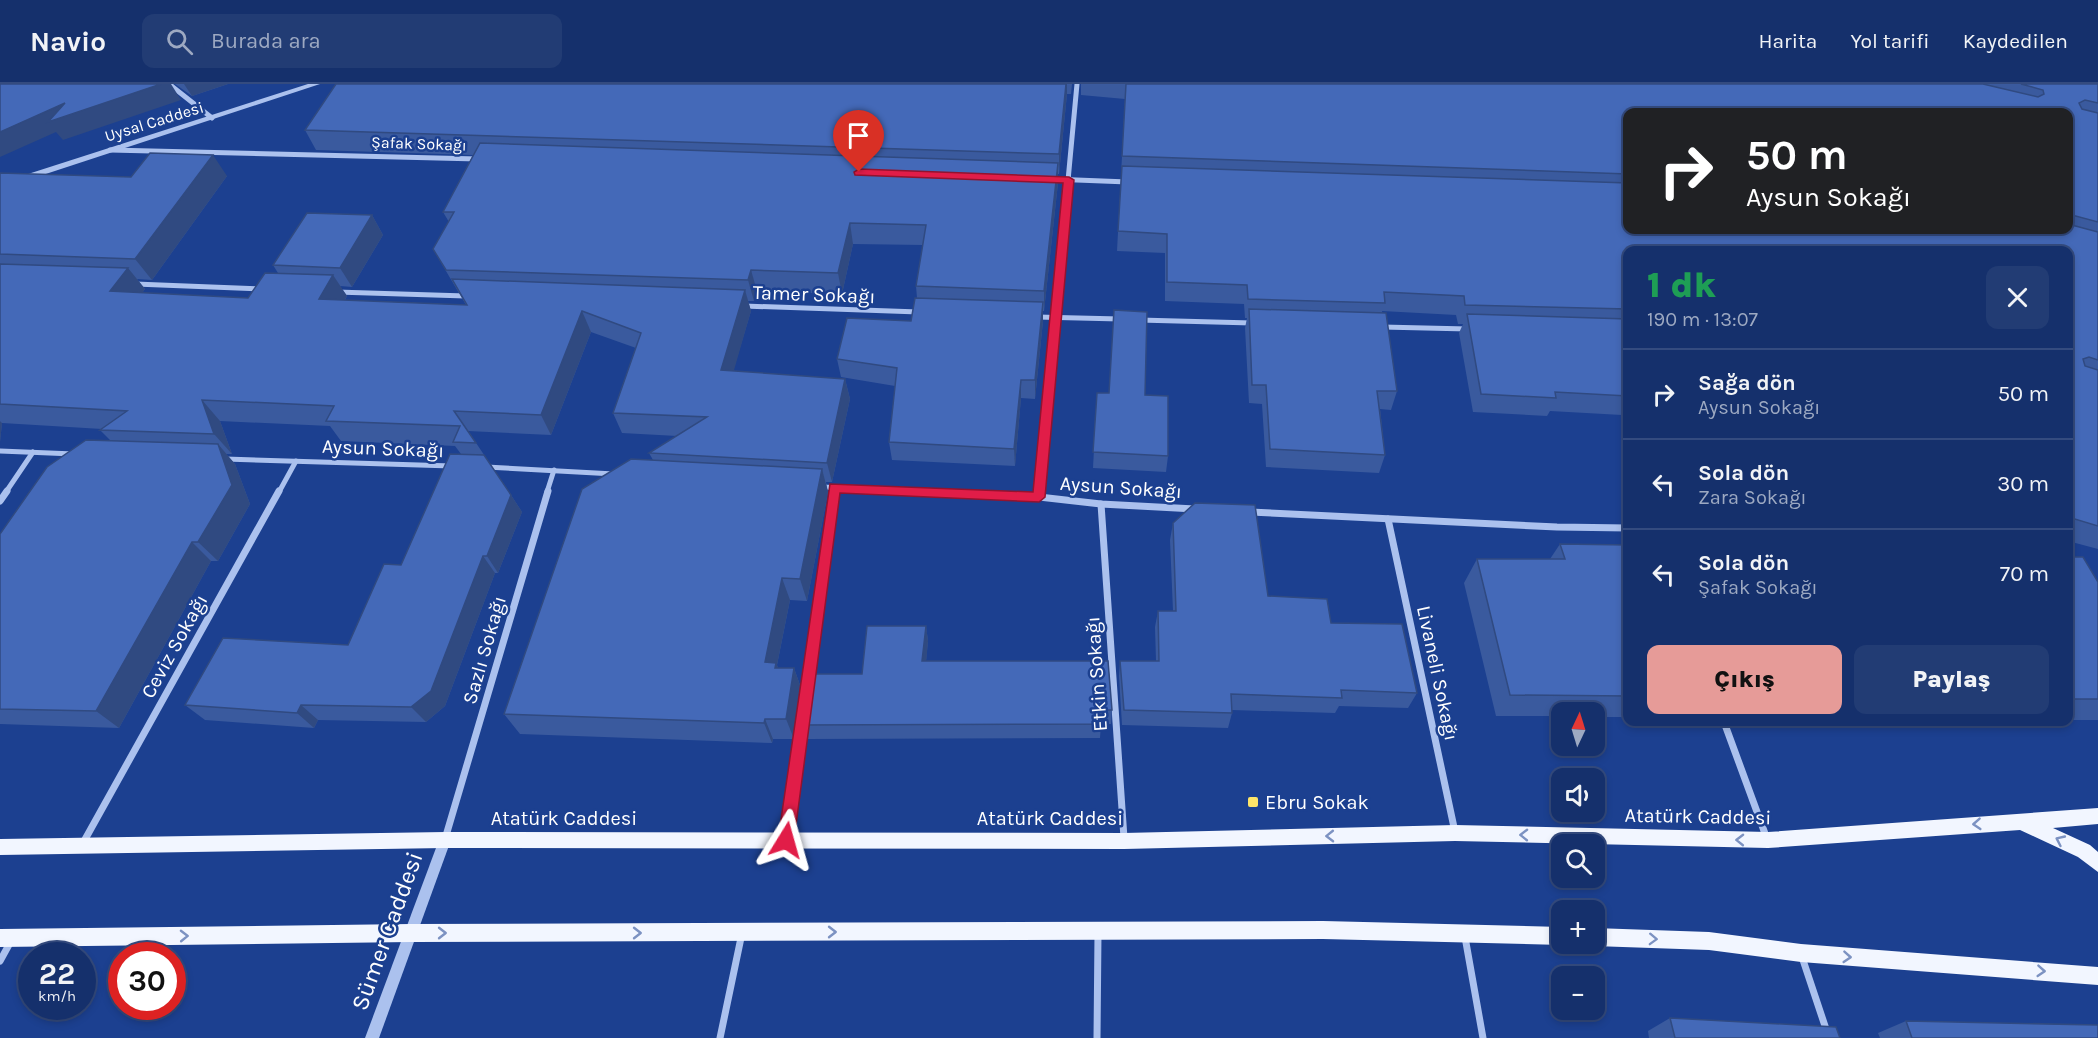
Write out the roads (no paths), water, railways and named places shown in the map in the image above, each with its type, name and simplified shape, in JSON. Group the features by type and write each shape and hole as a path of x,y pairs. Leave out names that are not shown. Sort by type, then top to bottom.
{"main road":[{"name":"Atatürk Caddesi","path":"0,847 445,840 1124,841 1455,833 1768,840 2098,816"},
{"path":"2020,821 2084,851 2098,863"},
{"path":"6,938 411,933 1098,930 1323,930 1551,936"},
{"path":"1605,937 1709,941 1801,953 2098,976"}],"street":[{"path":"169,84 212,118"},
{"name":"Uysal Caddesi","path":"0,186 9,179 109,150 316,84"},
{"path":"1039,497 1077,84"},
{"name":"Şafak Sokağı","path":"109,150 488,159"},
{"path":"1045,179 1141,182"},
{"path":"132,284 274,289"},
{"path":"333,291 476,297"},
{"name":"Tamer Sokağı","path":"737,306 927,313"},
{"path":"1033,316 1259,324"},
{"path":"1378,327 1473,329"},
{"path":"0,451 80,454"},
{"path":"0,501 33,452"},
{"name":"Aysun Sokağı","path":"212,458 460,466"},
{"name":"Ceviz Sokağı","path":"81,846 296,461"},
{"path":"483,467 624,475"},
{"name":"Sazlı Sokağı","path":"445,840 554,470"},
{"name":"Aysun Sokağı","path":"811,487 1039,497 1101,504 1208,510"},
{"path":"807,688 834,488"},
{"name":"Etkin Sokağı","path":"1101,504 1124,841"},
{"path":"1244,512 1623,528"},
{"name":"Livaneli Sokağı","path":"1388,519 1455,833"},
{"path":"786,840 804,711"},
{"path":"1725,726 1768,840"},
{"name":"Sümer Caddesi","path":"372,1038 445,840"},
{"path":"1097,1038 1098,930"},
{"path":"720,1038 742,932"},
{"path":"1464,933 1483,1038"},
{"path":"0,961 6,938"},
{"path":"1801,953 1829,1038"}],"place":[{"name":"Ebru Sokak","path":"1253,802"}]}
